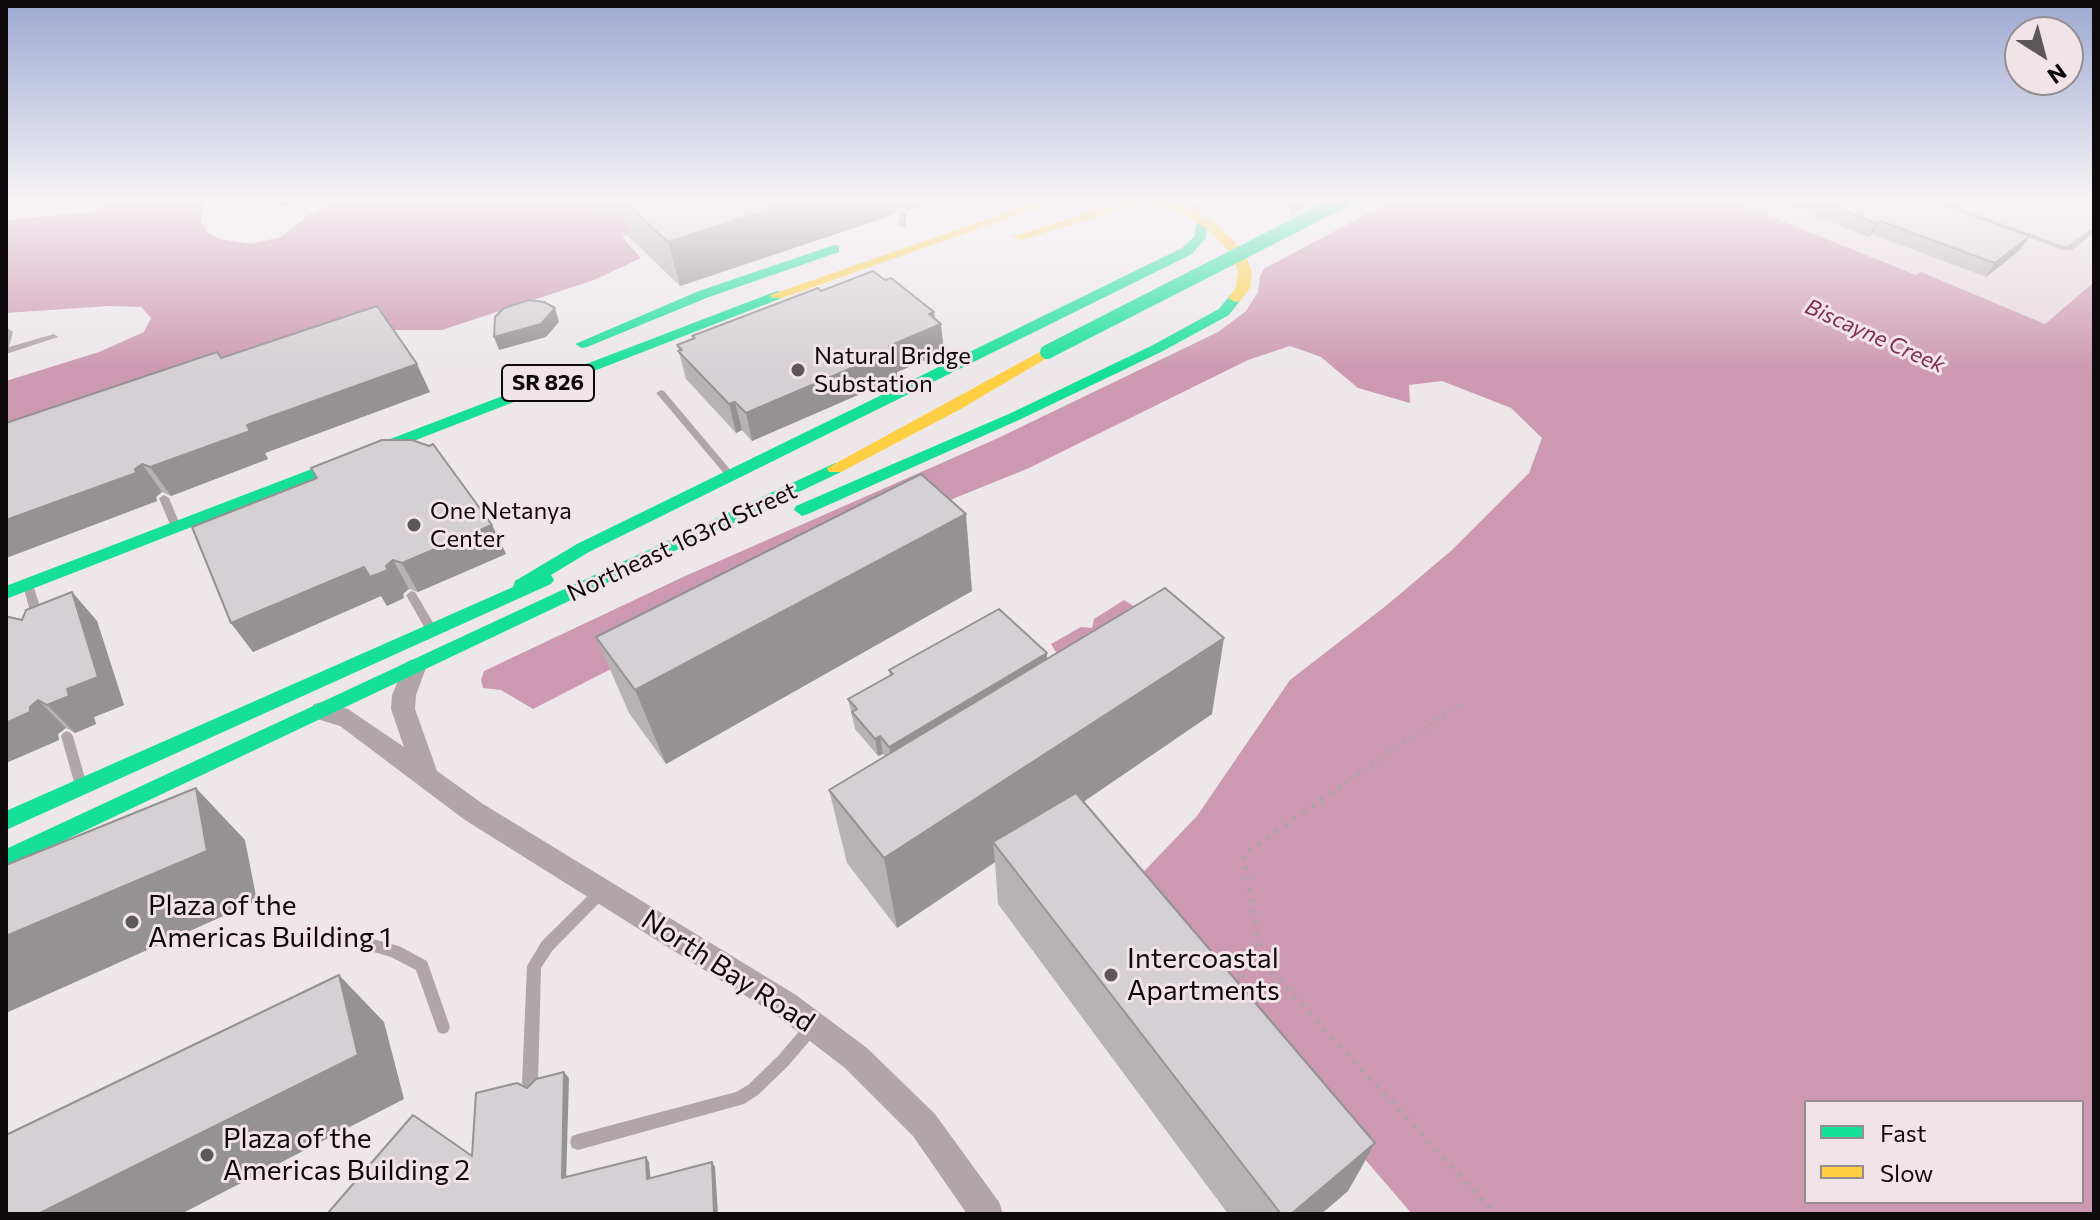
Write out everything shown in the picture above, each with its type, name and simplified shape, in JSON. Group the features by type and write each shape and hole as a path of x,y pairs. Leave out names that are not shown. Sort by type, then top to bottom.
{"main road":[{"path":"568,349 704,294 812,257"},
{"name":"SR 826","path":"6,593 667,336 885,257"},
{"path":"493,603 583,548 1175,257"},
{"name":"Northeast 163rd Street","path":"6,859 778,497 954,407 1047,352 1233,257"},
{"path":"782,518 1016,416 1156,349 1224,312 1243,288 1244,263 1240,257"},
{"path":"856,436 943,395 1047,352"},
{"path":"317,474 470,393"},
{"path":"196,520 394,461 511,418"},
{"path":"6,821 762,481"},
{"path":"414,668 685,559"},
{"path":"6,809 74,789"}],"street":[{"path":"414,668 404,695 403,709 427,775"},
{"name":"North Bay Road","path":"322,711 348,719 474,812 786,1005 856,1058 924,1125 987,1214"}],"lane":[{"path":"6,330 9,332 6,349 54,337"},
{"path":"661,393 731,475"},
{"path":"164,498 176,528"},
{"path":"28,585 41,630"},
{"path":"411,595 432,631"},
{"path":"67,736 74,789"},
{"path":"530,1083 534,966 547,946 602,891"},
{"path":"365,943 394,951 422,966 443,1027"},
{"path":"578,1142 739,1099 783,1061 813,1026"}],"path":[{"path":"1461,703 1243,855 1262,961 1493,1212 1491,1214"},
{"path":"1221,992 1262,961"}],"shaded area":[{"path":"1870,257 2094,257 2094,282 2045,324 1921,272 1916,275"}],"water":[{"path":"6,257 641,258 594,280 442,330 387,330 6,447 6,381 99,352 144,332 151,318 141,307 109,306 6,313"},
{"name":"Biscayne Creek","path":"1270,257 1871,257 1916,275 1921,272 2045,324 2094,282 2094,1214 1412,1214 1130,886 1197,816 1290,680 1452,550 1529,473 1542,438 1511,408 1442,381 1409,385 1410,403 1358,388 1321,357 1290,346 1248,360 1029,468 955,498 759,593 533,709 501,690 483,688 481,680 484,671 683,577 996,439 1218,332 1246,311 1258,292 1260,276"},
{"path":"1124,600 1140,610 1060,659 1051,644 1081,627 1092,628 1094,619"}],"pier":[{"path":"1266,257 1286,257 1258,272"}],"building":[{"path":"1978,257 2003,257 1995,263"},
{"name":"Natural Bridge Substation","path":"873,271 885,280 891,278 934,312 929,314 941,324 889,346 894,350 746,413 735,402 729,404 678,351 682,350 677,345 695,338 692,336 818,288 821,291"},
{"path":"529,300 544,302 555,308 541,324 494,337 495,317 504,308"},
{"path":"377,306 417,364 247,425 250,431 150,467 142,464 135,469 136,473 6,520 6,423 217,352 221,358"},
{"path":"382,440 433,444 492,525 402,563 393,560 386,566 388,570 370,577 364,567 231,623 192,527 317,478 311,468"},
{"path":"921,474 966,514 635,690 596,637"},
{"path":"1165,588 1224,638 884,858 829,790"},
{"path":"72,592 98,677 67,689 69,696 47,705 38,700 30,707 30,712 6,723 6,618 22,620 26,610"},
{"path":"999,609 1047,653 889,747 880,736 875,739 852,712 857,709 848,699 893,674 889,670"},
{"path":"196,788 207,851 6,936 6,865"},
{"path":"1076,793 1375,1143 1291,1214 1281,1214 993,842"},
{"path":"339,975 358,1055 38,1214 6,1214 6,1135"},
{"path":"564,1072 562,1178 646,1157 647,1179 712,1162 714,1214 327,1214 413,1115 472,1156 476,1093 517,1083 527,1088 536,1079"}],"traffic: fast":[{"path":"582,344 704,294 811,257"},
{"path":"521,585 583,548 1175,257"},
{"path":"1047,352 1233,257"},
{"path":"6,593 777,295"},
{"path":"802,510 1016,416 1156,349 1224,312 1235,298"},
{"path":"6,859 835,468"},
{"path":"6,821 545,580"}],"traffic: slow":[{"path":"777,295 888,257"},
{"path":"1235,298 1243,288 1245,272 1240,257"},
{"path":"835,468 954,407 1047,352"}],"place":[{"name":"Natural Bridge Substation","path":"798,370"},
{"name":"One Netanya Center","path":"414,525"},
{"name":"Plaza of the Americas Building 1","path":"132,922"},
{"name":"Intercoastal Apartments","path":"1111,975"},
{"name":"Plaza of the Americas Building 2","path":"207,1155"}]}
